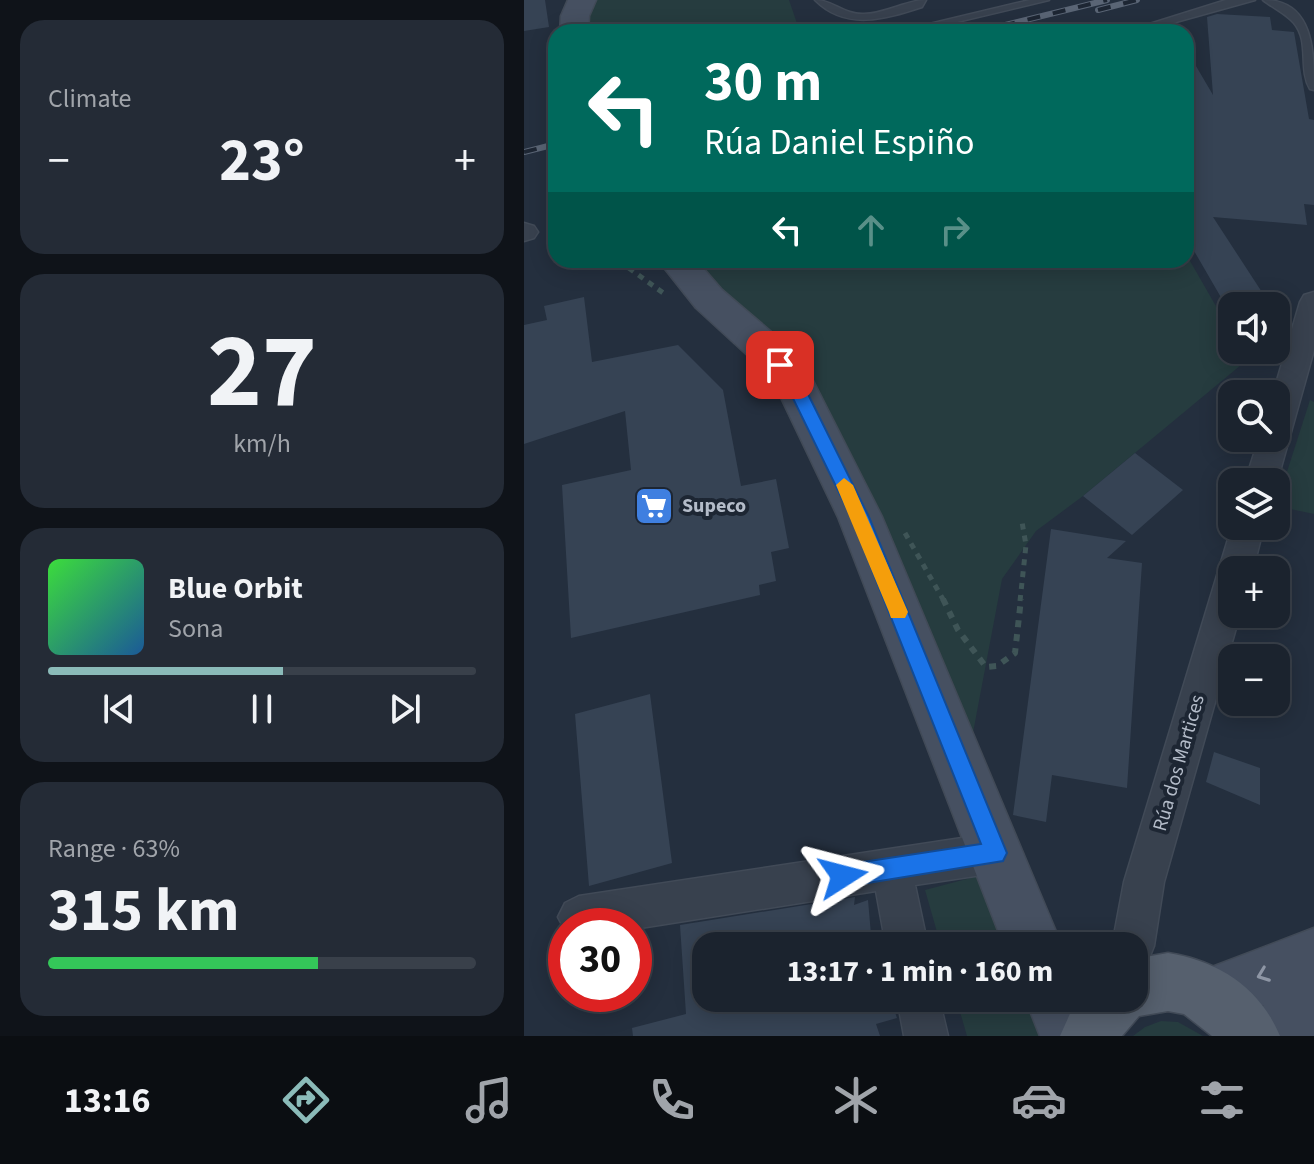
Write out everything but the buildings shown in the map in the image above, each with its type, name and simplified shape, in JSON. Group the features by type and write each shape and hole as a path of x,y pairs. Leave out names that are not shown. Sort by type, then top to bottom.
{"main road":[{"path":"1148,985 1169,981 1190,985 1231,1016"},
{"path":"1090,1036 1103,1012"}],"street":[{"path":"574,24 582,0"},
{"path":"676,281 709,299 769,352 792,379 860,517 995,853 1031,932"},
{"path":"1290,384 1314,302"},
{"name":"Rúa dos Martices","path":"1135,932 1144,882 1219,628"},
{"path":"636,908 995,853"},
{"path":"891,868 904,932"},
{"path":"1231,1016 1314,957"},
{"path":"1275,1036 1314,999"},
{"path":"921,1012 926,1036"},
{"path":"1060,1012 1070,1036"}],"lane":[{"path":"820,0 835,13 857,19 918,5 921,0"},
{"path":"937,24 1044,0"},
{"path":"1156,24 1230,2 1250,0"},
{"path":"1268,0 1291,11 1303,26 1309,48 1309,79 1314,87"},
{"path":"1291,11 1298,0"}],"path":[{"path":"640,268 676,281"},
{"path":"860,517 884,519 910,537 958,630 986,667 997,666 1015,653 1026,545 1022,522"}],"green space":[{"path":"597,0 789,0 797,24 586,24"},
{"path":"684,268 1194,268 1218,310 1218,364 1242,364 1223,380 1218,380 1218,384 1036,531 1002,579 972,738 792,379"},
{"path":"1310,400 1314,402 1314,514 1290,509 1288,468"},
{"path":"978,876 1001,932 937,932 925,890"},
{"path":"960,1012 1035,1012 1044,1036 967,1036"},
{"path":"1161,1021 1178,1022 1203,1036 1133,1036"}],"railway":[{"path":"1010,24 1107,0"},
{"path":"1098,10 1137,0"},
{"path":"524,152 548,146"}],"slow traffic":[{"path":"844,485 898,612"}],"place":[{"name":"Supeco","path":"654,506"}],"route":[{"path":"780,365 792,379 860,517 995,853 843,876"}]}
